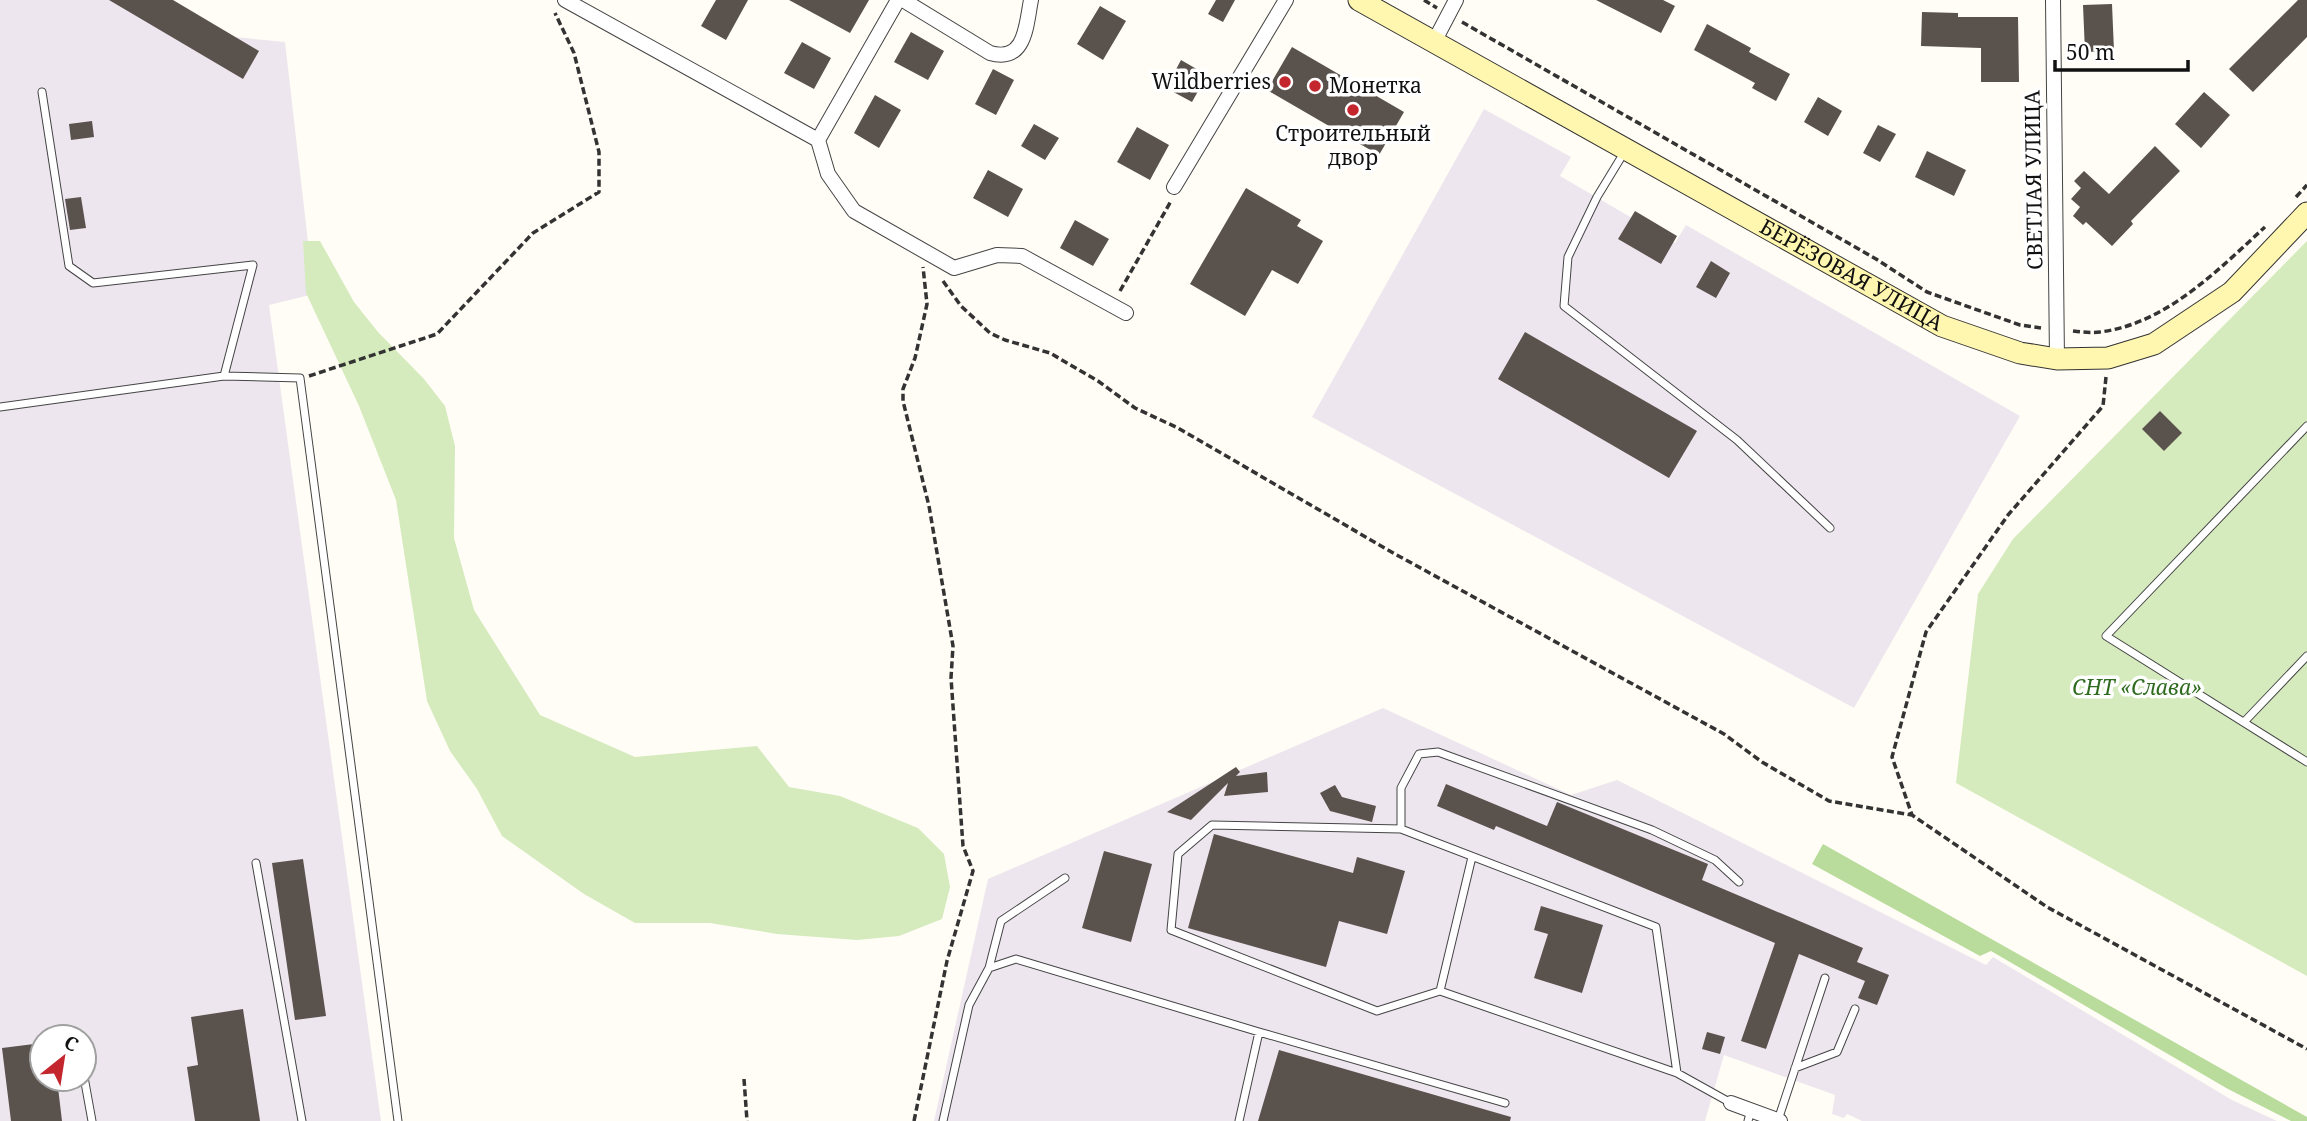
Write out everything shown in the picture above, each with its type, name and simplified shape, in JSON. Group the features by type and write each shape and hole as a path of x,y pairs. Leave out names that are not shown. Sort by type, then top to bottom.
{"main road":[{"name":"БЕРЁЗОВАЯ УЛИЦА","path":"1369,3 1625,150 1942,326 2020,353 2057,359 2108,358 2154,344 2232,292 2299,207"}],"street":[{"path":"565,0 818,140 828,174 854,211 921,251 954,268 997,256 1022,256 1126,313"},
{"path":"818,140 900,0 990,53 1000,55 1010,54 1023,38 1031,0"},
{"path":"1174,187 1286,0"},
{"path":"1434,42 1456,0"},
{"name":"СВЕТЛАЯ УЛИЦА","path":"2053,0 2057,359"},
{"path":"1731,1103 1749,1116 1779,1121"}],"lane":[{"path":"42,92 69,266 93,283 253,265 224,376"},
{"path":"1625,150 1597,197 1568,257 1564,306 1737,440 1830,528"},
{"path":"0,407 224,376 300,378 398,1121"},
{"path":"2307,426 2106,636 2307,762"},
{"path":"2244,722 2307,656"},
{"path":"1401,829 1401,788 1419,754 1438,752 1652,830 1714,860 1740,882"},
{"path":"1677,1073 1656,927 1401,829 1212,825 1178,854 1171,930 1377,1011 1440,991 1677,1073 1731,1103"},
{"path":"1440,991 1472,857"},
{"path":"256,863 302,1121"},
{"path":"943,1121 969,1005 989,968 1001,921 1065,878"},
{"path":"989,968 1016,958 1506,1103"},
{"path":"1779,1121 1825,978"},
{"path":"1795,1068 1837,1052 1855,1009"},
{"path":"1239,1121 1259,1032"},
{"path":"87,1093 92,1121"}],"path":[{"path":"1424,0 1876,258 1927,292 2020,325 2056,331 2100,332 2150,318 2204,283 2273,219"},
{"path":"300,378 437,334 533,233 599,192 599,152 574,54 554,11"},
{"path":"2299,207 2307,185"},
{"path":"1111,305 1170,204 1174,187"},
{"path":"921,251 961,306 990,333 1050,353 1098,381 1135,408 1178,428 1395,554 1724,734 1762,762 1829,801 1912,815 2048,907 2307,1049"},
{"path":"914,1121 947,961 973,871 963,846 951,678 953,646 929,506 903,401 903,388 915,358 927,304 921,251"},
{"path":"1912,815 1892,757 1926,632 2008,515 2103,406 2108,358"},
{"path":"744,1079 747,1121"}],"shaded area":[{"path":"0,0 171,0 235,37 285,42 314,294 269,305 381,1121 0,1121"},
{"path":"1484,109 1571,157 1560,176 1675,243 1686,225 2020,416 1854,708 1312,417"},
{"path":"1383,708 1571,795 1617,780 1986,965 1993,957 2232,1100 2277,1121 1862,1121 1847,1114 1844,1118 1832,1114 1835,1095 1724,1055 1705,1121 934,1121 988,879"}],"green space":[{"path":"303,241 320,241 354,302 445,406 455,446 454,538 474,610 540,715 635,757 757,746 789,787 840,796 918,828 944,854 950,887 942,919 899,936 857,940 777,934 710,923 635,923 584,894 502,836 477,789 450,751 427,701 396,500 359,406 306,293"},
{"name":"СНТ «Слава»","path":"2307,241 2307,976 1956,783 1978,594 2013,539"},
{"path":"1823,844 2307,1117 2307,1121 2291,1121 2228,1089 1991,951 1980,956 1812,864"}],"building":[{"path":"109,0 173,0 259,51 243,79"},
{"path":"716,0 748,0 726,40 701,26"},
{"path":"789,0 869,0 850,33"},
{"path":"1216,0 1235,0 1223,22 1208,14"},
{"path":"1596,0 1663,0 1675,6 1661,33"},
{"path":"2298,0 2307,0 2307,37 2253,92 2229,69"},
{"path":"2112,4 2114,51 2085,52 2083,5"},
{"path":"1100,6 1126,21 1103,60 1077,44"},
{"path":"1922,12 1958,13 1958,17 2018,17 2019,82 1981,82 1981,48 1921,46"},
{"path":"1707,24 1751,48 1749,52 1790,74 1776,101 1752,88 1755,83 1694,50"},
{"path":"911,32 944,51 928,80 894,62"},
{"path":"802,42 831,58 814,89 784,73"},
{"path":"1292,47 1404,112 1379,155 1267,90"},
{"path":"1181,60 1207,75 1192,102 1166,88"},
{"path":"993,69 1014,80 996,115 975,104"},
{"path":"2204,92 2230,115 2201,148 2175,124"},
{"path":"875,95 901,110 879,148 854,133"},
{"path":"1818,97 1842,111 1828,136 1804,122"},
{"path":"92,121 94,137 71,140 69,124"},
{"path":"1034,124 1059,138 1045,160 1021,146"},
{"path":"1878,125 1896,134 1880,162 1863,153"},
{"path":"1137,127 1169,145 1150,180 1117,162"},
{"path":"2155,146 2180,171 2131,221 2133,224 2112,246 2086,222 2083,225 2073,216 2080,207 2071,199 2081,188 2074,181 2084,171 2109,194"},
{"path":"1927,151 1966,170 1954,196 1915,177"},
{"path":"988,170 1023,189 1008,217 973,198"},
{"path":"1246,188 1301,220 1297,226 1323,241 1298,284 1272,270 1245,316 1190,284"},
{"path":"81,197 86,228 70,230 65,199"},
{"path":"1635,211 1677,236 1661,264 1618,239"},
{"path":"1075,220 1109,239 1093,266 1060,248"},
{"path":"1711,261 1730,273 1716,298 1696,287"},
{"path":"1525,332 1697,431 1669,478 1498,379"},
{"path":"2160,411 2182,433 2164,451 2142,429"},
{"path":"1236,767 1240,772 1236,776 1267,772 1268,792 1224,796 1228,783 1191,820 1167,812"},
{"path":"1446,784 1547,826 1557,802 1708,864 1702,880 1863,948 1857,962 1889,975 1877,1005 1858,998 1865,981 1799,954 1766,1049 1741,1041 1775,943 1496,826 1494,830 1437,806"},
{"path":"1335,785 1342,797 1376,806 1372,822 1330,811 1320,793"},
{"path":"1214,834 1353,873 1357,857 1405,871 1387,934 1339,921 1326,967 1188,928"},
{"path":"1104,851 1152,864 1131,942 1082,928"},
{"path":"303,859 326,1016 295,1020 272,863"},
{"path":"1541,906 1603,925 1582,993 1534,978 1548,934 1534,930"},
{"path":"243,1009 260,1121 195,1121 187,1067 198,1065 191,1017"},
{"path":"1707,1032 1725,1037 1720,1054 1702,1049"},
{"path":"28,1045 28,1093 59,1093 62,1121 11,1121 2,1048"},
{"path":"1279,1050 1511,1117 1510,1121 1258,1121"}],"place":[{"name":"Wildberries","path":"1285,82"},
{"name":"Монетка","path":"1315,86"},
{"name":"Строительный двор","path":"1353,110"}]}
